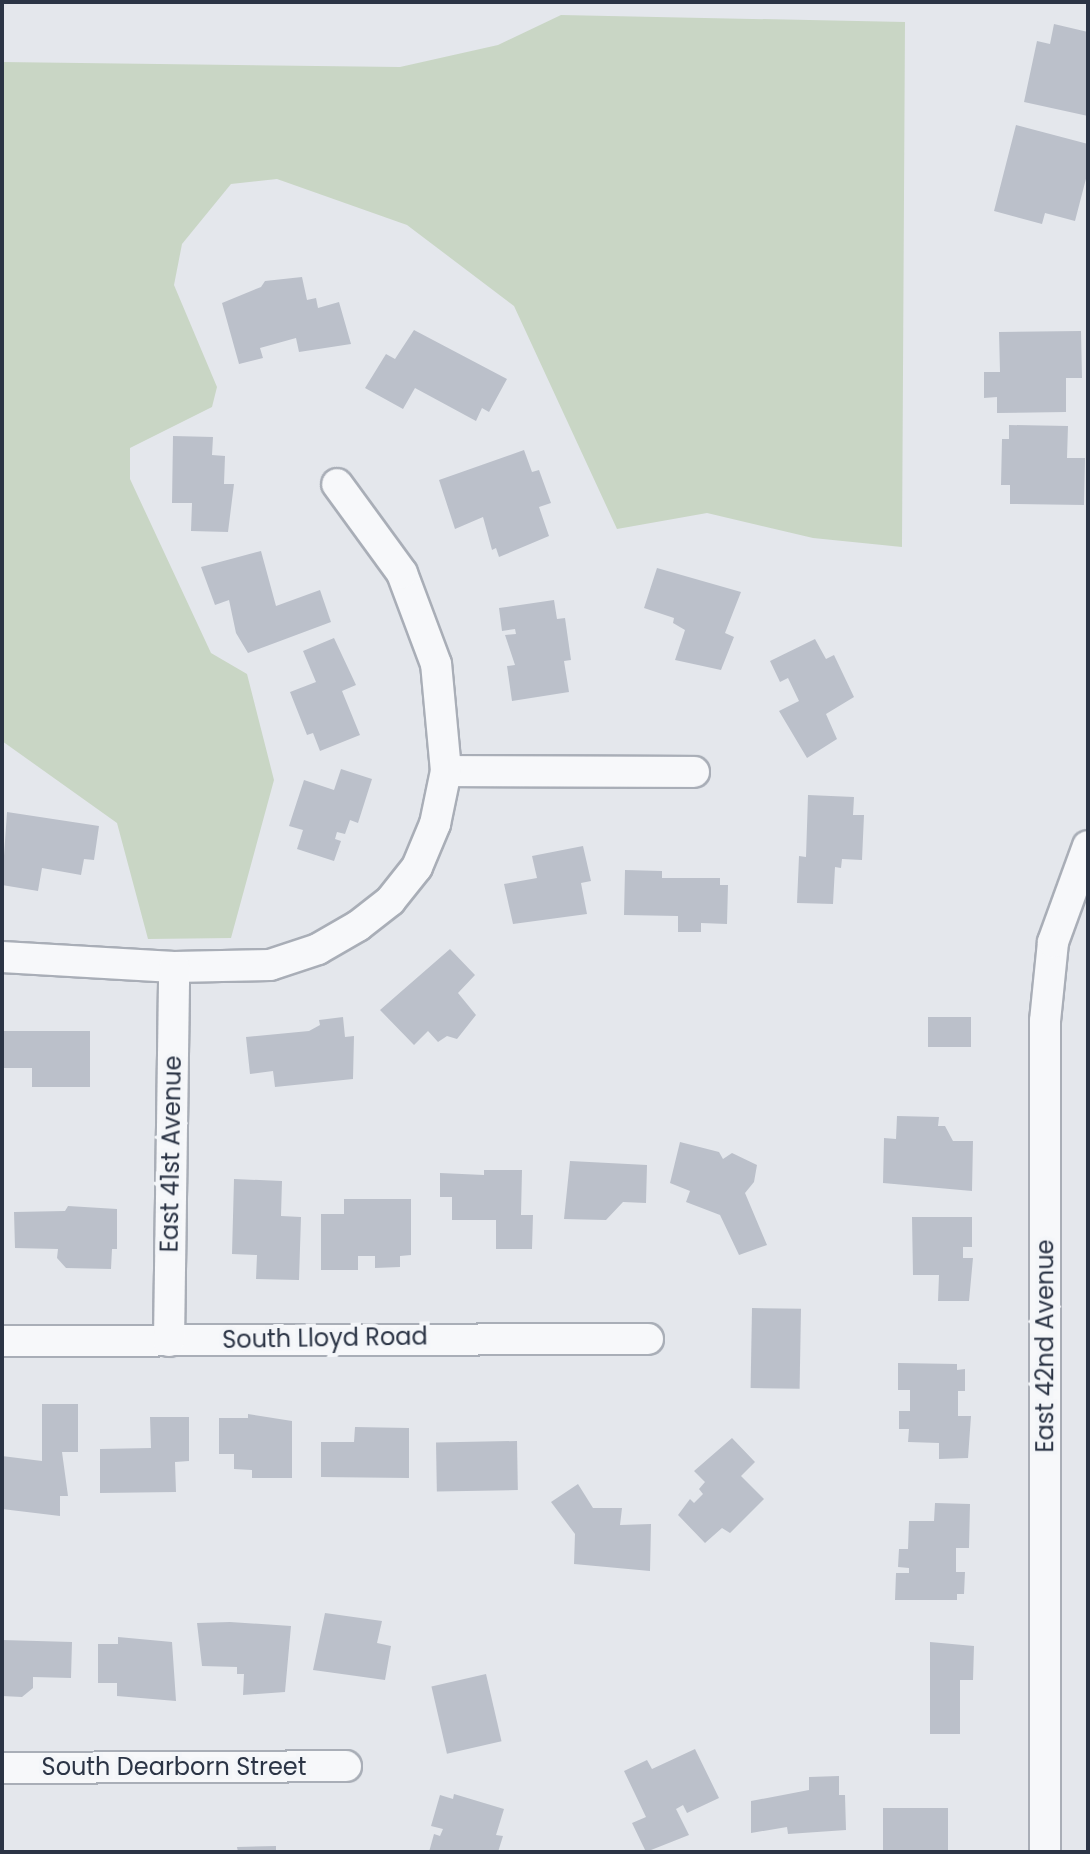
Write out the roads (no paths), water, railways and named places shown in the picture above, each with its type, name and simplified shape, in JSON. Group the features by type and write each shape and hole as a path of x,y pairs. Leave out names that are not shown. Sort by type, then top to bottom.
{"street":[{"path":"2,957 174,967 270,965 318,949 358,926 390,901 417,867 435,824 446,771 444,711 419,609 402,573 337,484"},
{"path":"446,771 694,772"},
{"name":"East 42nd Avenue","path":"1045,1852 1045,1021 1053,942 1088,846"},
{"name":"East 41st Avenue","path":"169,1341 174,967"},
{"name":"South Lloyd Road","path":"2,1341 648,1339"},
{"name":"South Dearborn Street","path":"2,1768 346,1766"}]}
